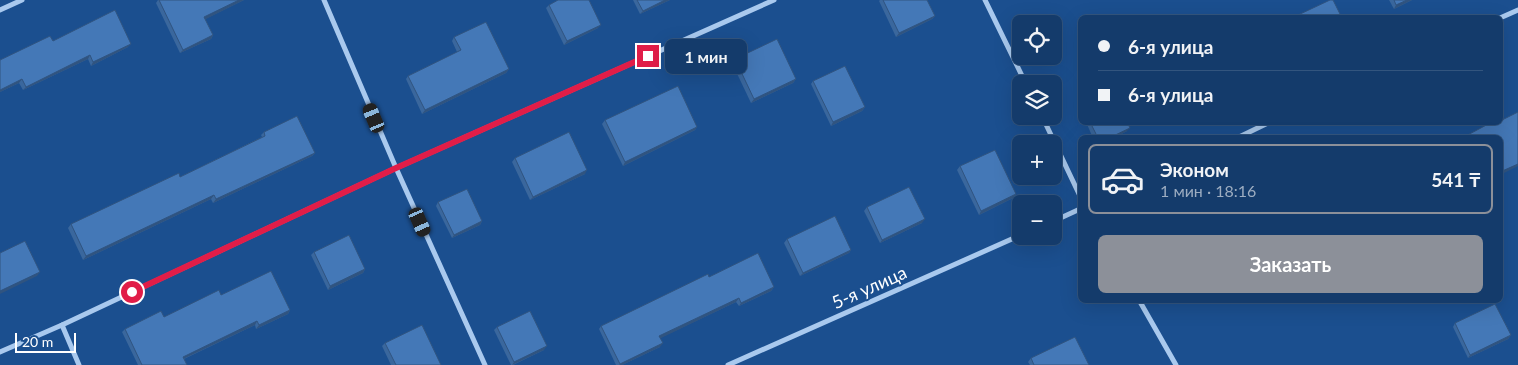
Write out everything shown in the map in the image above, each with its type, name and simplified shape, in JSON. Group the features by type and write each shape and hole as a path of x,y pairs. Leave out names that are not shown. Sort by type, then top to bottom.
{"street":[{"path":"0,10 22,0"},
{"path":"324,0 396,168 485,365"},
{"path":"0,352 62,325 396,168 774,0"},
{"path":"985,0 1022,75"},
{"path":"1503,17 1518,10"},
{"path":"1046,125 1078,192"},
{"path":"1243,135 1264,125"},
{"path":"1062,217 1078,210"},
{"name":"5-я улица","path":"728,365 1012,239"},
{"path":"1141,303 1176,365"},
{"path":"62,325 80,365"}],"building":[{"path":"159,0 239,0 204,17 213,35 183,50"},
{"path":"558,0 589,0 601,25 567,41 549,5"},
{"path":"637,0 665,0 643,11"},
{"path":"883,0 927,0 935,16 899,33"},
{"path":"1333,0 1340,15 1298,15"},
{"path":"1394,0 1407,0 1396,5"},
{"path":"115,10 131,44 93,62 90,55 26,87 22,79 0,90 0,60 50,36 53,41"},
{"path":"486,22 509,69 425,110 408,76 461,50 454,37"},
{"path":"777,39 796,79 754,99 735,59"},
{"path":"845,66 865,107 833,122 813,81"},
{"path":"678,86 697,127 625,162 605,120"},
{"path":"1518,112 1518,164 1503,171 1503,135 1468,135 1486,125 1503,125 1503,120"},
{"path":"297,116 315,153 216,199 214,195 86,256 71,224 179,173 180,177 265,136 264,132"},
{"path":"1092,125 1128,125 1130,128 1115,135 1096,135"},
{"path":"569,132 587,170 533,197 515,158"},
{"path":"995,150 1016,194 981,211 960,166"},
{"path":"909,187 925,219 882,240 867,207"},
{"path":"467,189 482,221 454,235 438,202"},
{"path":"835,216 851,250 803,273 787,239"},
{"path":"349,235 365,269 330,286 314,252"},
{"path":"25,241 40,272 0,291 0,253"},
{"path":"758,253 774,287 741,303 739,298 659,336 663,343 620,364 601,326 708,274 709,277"},
{"path":"271,271 290,310 259,325 257,321 183,357 187,365 142,365 125,329 161,311 164,317 219,290 221,295"},
{"path":"1495,304 1511,335 1470,355 1455,323"},
{"path":"530,311 547,346 514,362 497,327"},
{"path":"422,325 441,365 396,365 385,343"},
{"path":"1075,337 1089,365 1034,365 1031,358"}],"route":[{"path":"132,292 396,168 648,56"}]}
